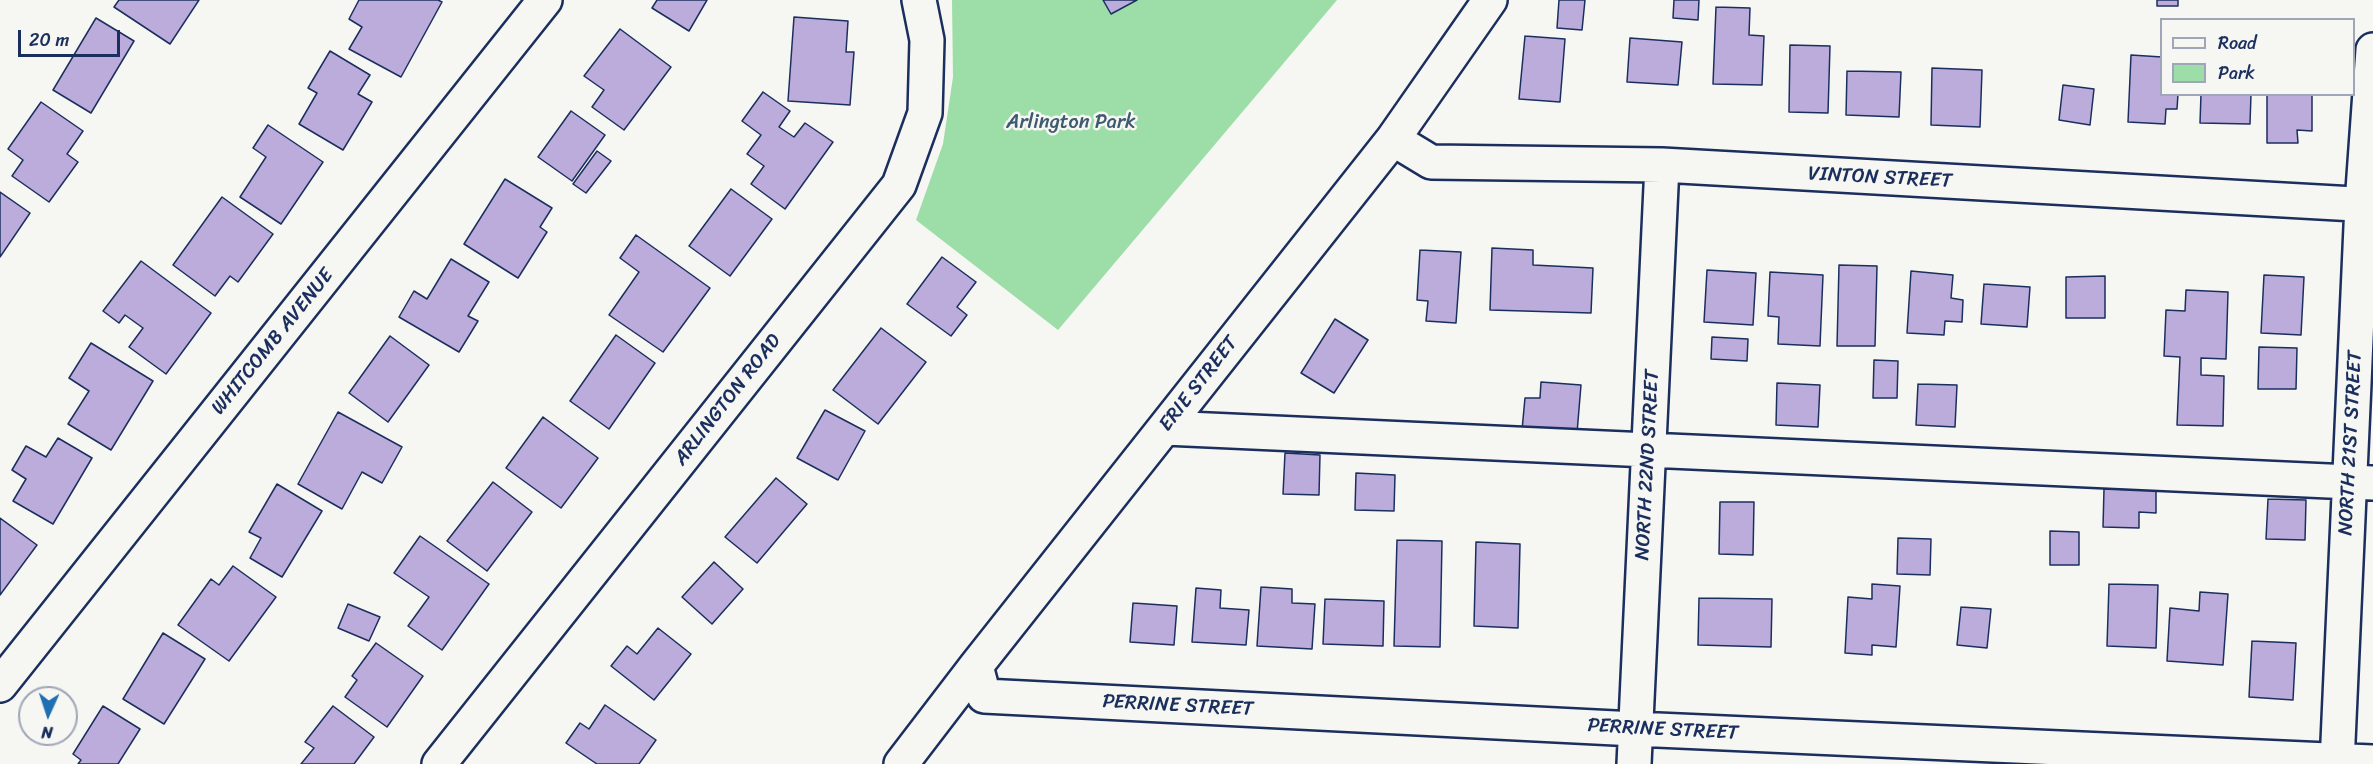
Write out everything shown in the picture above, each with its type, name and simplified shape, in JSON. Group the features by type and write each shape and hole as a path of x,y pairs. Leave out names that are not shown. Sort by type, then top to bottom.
{"street":[{"name":"WHITCOMB AVENUE","path":"0,685 545,0"},
{"name":"ARLINGTON ROAD","path":"439,764 899,185 925,113 927,40 919,0"},
{"name":"ERIE STREET","path":"901,764 1392,140 1490,0"},
{"name":"NORTH 21ST STREET","path":"2337,762 2361,482 2373,50"},
{"name":"VINTON STREET","path":"1392,140 1431,162 1662,165 2368,205"},
{"name":"NORTH 22ND STREET","path":"1634,764 1662,165"},
{"path":"1165,428 1648,448 2361,482"},
{"name":"PERRINE STREET","path":"976,666 984,696 1635,729 2373,762"}],"green space":[{"name":"Arlington Park","path":"952,0 1337,0 1058,330 916,220 943,144 953,77"}],"building":[{"path":"119,0 199,0 170,44 114,7"},
{"path":"359,0 438,0 442,2 401,77 349,49 362,27 349,19"},
{"path":"657,0 707,0 689,31 652,8"},
{"path":"1103,0 1137,0 1111,14"},
{"path":"1559,0 1585,0 1582,30 1557,28"},
{"path":"1674,0 1699,0 1698,20 1673,18"},
{"path":"2157,0 2178,0 2178,6 2157,6"},
{"path":"1716,7 1750,8 1749,35 1764,36 1762,85 1713,84"},
{"path":"794,17 848,21 846,52 854,52 850,105 788,101"},
{"path":"96,18 134,41 91,113 53,90"},
{"path":"620,29 671,67 624,130 592,107 604,90 584,76"},
{"path":"1525,36 1565,39 1560,102 1519,99"},
{"path":"1630,38 1682,42 1678,85 1627,82"},
{"path":"1790,45 1830,46 1828,113 1789,112"},
{"path":"330,51 370,75 358,94 372,102 343,150 299,124 317,93 308,88"},
{"path":"2131,55 2160,57 2160,96 2178,96 2177,109 2166,109 2165,124 2128,122"},
{"path":"1932,68 1982,70 1980,127 1931,125"},
{"path":"1847,71 1901,72 1899,117 1846,115"},
{"path":"2063,85 2094,89 2090,125 2059,120"},
{"path":"763,92 790,111 779,127 794,137 805,123 833,142 785,209 751,184 764,166 747,154 761,135 742,121"},
{"path":"2201,96 2251,96 2250,124 2200,123"},
{"path":"2267,96 2312,96 2312,131 2297,130 2298,143 2267,143"},
{"path":"41,102 83,131 67,154 78,162 49,202 12,176 23,160 8,149"},
{"path":"571,111 605,135 572,181 538,157"},
{"path":"268,125 323,162 281,224 240,197 266,157 253,148"},
{"path":"597,151 611,161 586,193 573,184"},
{"path":"505,179 552,208 540,227 547,232 518,278 464,244"},
{"path":"731,189 772,219 730,276 689,246"},
{"path":"0,192 30,213 0,257"},
{"path":"222,197 273,234 238,282 230,276 215,296 173,265"},
{"path":"636,235 710,288 663,352 609,315 639,272 620,258"},
{"path":"1492,248 1533,250 1533,265 1593,268 1591,313 1490,310"},
{"path":"1420,250 1461,252 1456,323 1426,321 1428,301 1417,300"},
{"path":"942,257 976,282 957,307 967,315 951,336 907,304"},
{"path":"451,259 489,282 468,316 478,321 459,352 399,317 414,291 427,299"},
{"path":"141,261 211,313 166,374 129,347 143,328 125,315 119,323 103,311"},
{"path":"1839,265 1877,266 1875,346 1837,346"},
{"path":"1707,270 1756,273 1753,325 1704,322"},
{"path":"1911,271 1953,275 1951,298 1963,300 1962,322 1945,321 1944,335 1907,333"},
{"path":"1770,272 1823,275 1820,346 1778,344 1779,317 1768,316"},
{"path":"2264,275 2304,277 2301,335 2261,333"},
{"path":"2105,276 2105,318 2066,318 2066,277"},
{"path":"1984,284 2030,287 2027,327 1981,324"},
{"path":"2186,290 2228,292 2226,359 2201,358 2201,375 2224,376 2223,426 2177,425 2180,357 2164,356 2166,310 2185,311"},
{"path":"1335,319 1368,340 1334,393 1301,373"},
{"path":"881,328 926,362 878,424 833,390"},
{"path":"616,335 655,363 609,429 570,401"},
{"path":"390,336 429,365 388,422 349,393"},
{"path":"1712,337 1748,339 1747,361 1711,359"},
{"path":"91,343 153,381 111,450 68,424 89,391 69,378"},
{"path":"2259,347 2297,348 2296,389 2258,389"},
{"path":"1874,360 1898,361 1897,398 1873,398"},
{"path":"1541,382 1581,385 1577,433 1522,430 1525,398 1540,398"},
{"path":"1777,383 1820,385 1818,427 1776,425"},
{"path":"1918,384 1957,385 1955,427 1916,425"},
{"path":"825,410 865,431 838,480 797,458"},
{"path":"338,412 402,447 382,483 362,472 342,509 298,484"},
{"path":"543,417 598,458 561,508 506,468"},
{"path":"58,438 92,458 53,524 13,501 26,479 12,470 26,446 46,457"},
{"path":"1285,453 1320,455 1319,495 1283,494"},
{"path":"1356,473 1395,475 1394,511 1355,510"},
{"path":"776,478 807,504 757,563 725,537"},
{"path":"493,482 532,512 487,571 447,541"},
{"path":"277,484 322,511 282,577 250,558 261,538 249,532"},
{"path":"2104,489 2156,490 2156,513 2139,512 2139,528 2103,527"},
{"path":"2268,499 2306,500 2305,540 2266,539"},
{"path":"1720,502 1754,502 1753,555 1719,554"},
{"path":"0,518 37,545 0,595"},
{"path":"2050,531 2079,532 2079,565 2050,565"},
{"path":"420,536 489,584 442,650 408,626 429,597 394,573"},
{"path":"1898,538 1931,539 1930,575 1897,574"},
{"path":"1397,540 1442,541 1440,647 1394,646"},
{"path":"1476,542 1520,544 1518,628 1474,626"},
{"path":"714,562 743,589 712,624 682,597"},
{"path":"233,566 276,597 229,661 178,625 211,579 219,585"},
{"path":"1872,584 1900,586 1896,647 1872,645 1872,655 1845,653 1848,597 1872,599"},
{"path":"2109,584 2158,585 2156,648 2107,646"},
{"path":"1261,587 1292,589 1292,603 1315,604 1312,649 1257,646"},
{"path":"1196,588 1221,590 1220,608 1249,610 1246,645 1192,642"},
{"path":"2200,592 2228,594 2223,665 2167,661 2170,608 2199,611"},
{"path":"1699,598 1772,599 1771,647 1698,645"},
{"path":"1325,599 1384,601 1383,646 1323,644"},
{"path":"1133,603 1177,606 1174,645 1130,642"},
{"path":"348,604 380,617 369,641 338,628"},
{"path":"1961,607 1991,609 1987,648 1957,645"},
{"path":"658,628 691,654 654,700 611,666 627,646 637,654"},
{"path":"163,633 205,659 164,724 123,699"},
{"path":"2252,641 2296,643 2293,700 2249,697"},
{"path":"376,643 423,676 387,727 345,697 357,680 352,676"},
{"path":"605,705 656,740 639,764 597,764 566,743 580,723 589,729"},
{"path":"103,706 140,729 118,764 78,764 81,760 73,754"},
{"path":"333,706 374,737 354,764 301,764 314,748 305,742"}]}
